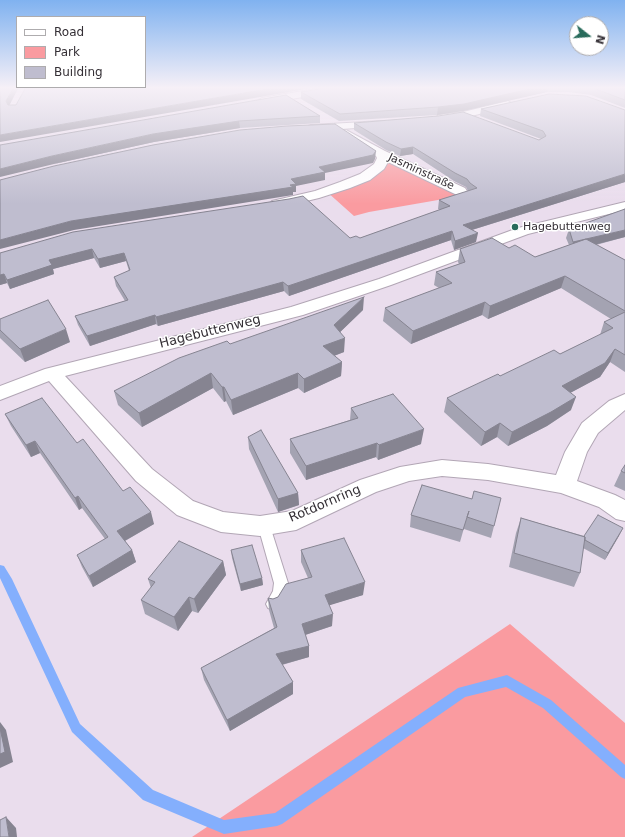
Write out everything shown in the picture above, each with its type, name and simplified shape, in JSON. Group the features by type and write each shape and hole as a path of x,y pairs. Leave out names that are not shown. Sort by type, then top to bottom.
{"street":[{"path":"301,128 348,126"},
{"name":"Jasminstraße","path":"337,127 381,160 460,191"},
{"path":"262,206 319,194 365,177 381,160"},
{"name":"Hagebuttenweg","path":"0,393 52,374 174,341 297,311 378,284 523,231 625,206"},
{"name":"Rotdornring","path":"52,374 144,475 185,508 221,522 264,526 296,520 368,486 408,473 442,468 488,472 564,485 607,501 625,512"},
{"path":"564,485 576,452 590,428 616,406 625,401"}],"lane":[{"path":"264,526 281,583 280,592 273,604"}],"green space":[{"path":"383,158 461,196 354,216 326,191 345,185"},
{"path":"510,624 625,723 625,837 192,837"}],"building":[{"path":"0,126 52,126 0,135"},
{"path":"108,126 206,126 153,134 0,169 0,145"},
{"path":"286,126 338,126 376,151 373,155 319,167 325,172 291,179 296,184 290,185 293,187 71,221 0,240 0,180 54,166 153,145 240,130"},
{"path":"359,126 501,126 539,140 546,136 543,131 529,126 625,126 625,174 463,225 478,233 455,241 452,231 288,286 283,282 156,317 155,315 87,336 75,316 128,300 114,277 130,270 124,253 98,259 92,249 49,260 52,265 7,280 4,274 0,275 0,253 73,232 303,196 350,238 356,236 360,238 450,206 439,200 477,188 467,179 413,147 401,149"},
{"path":"625,209 625,230 573,242 569,229"},
{"path":"492,238 509,248 515,245 535,257 586,239 625,260 625,311 565,276 490,306 485,302 413,331 385,308 452,283 436,272 465,262 460,249"},
{"path":"364,297 334,325 345,338 323,346 342,362 304,379 298,373 231,400 224,387 222,387 211,373 139,413 114,391 179,358 227,341 230,344"},
{"path":"48,300 66,329 20,349 0,330 0,319"},
{"path":"625,312 625,355 615,349 605,363 562,386 576,397 512,432 500,423 485,432 447,398 498,374 500,376 554,350 560,354 613,328 604,322"},
{"path":"393,394 424,429 379,445 377,443 306,466 290,439 358,418 351,408"},
{"path":"42,398 77,443 83,439 123,491 130,487 151,512 117,531 132,550 89,576 77,555 108,537 78,496 75,498 35,441 26,445 5,414"},
{"path":"261,430 298,493 278,499 248,437"},
{"path":"625,465 625,473 621,471"},
{"path":"422,485 472,499 474,491 501,498 494,526 467,517 463,530 411,515"},
{"path":"598,515 623,528 608,553 585,540 584,536"},
{"path":"521,518 585,537 580,573 514,553"},
{"path":"344,538 365,582 325,595 333,614 302,624 309,646 276,654 293,682 227,720 201,668 277,627 268,598 273,599 278,597 286,584 312,577 301,550"},
{"path":"179,541 223,561 194,599 189,597 174,617 141,600 155,582 148,579"},
{"path":"252,545 262,578 240,584 231,550"},
{"path":"0,728 5,752 0,754"},
{"path":"6,817 9,837 0,837 0,820"}],"waterway":[{"path":"0,569 8,582 76,728 148,795 224,827 277,819 462,692 507,681 547,704 625,773"}],"place":[{"name":"Hagebuttenweg","path":"515,227"}]}
